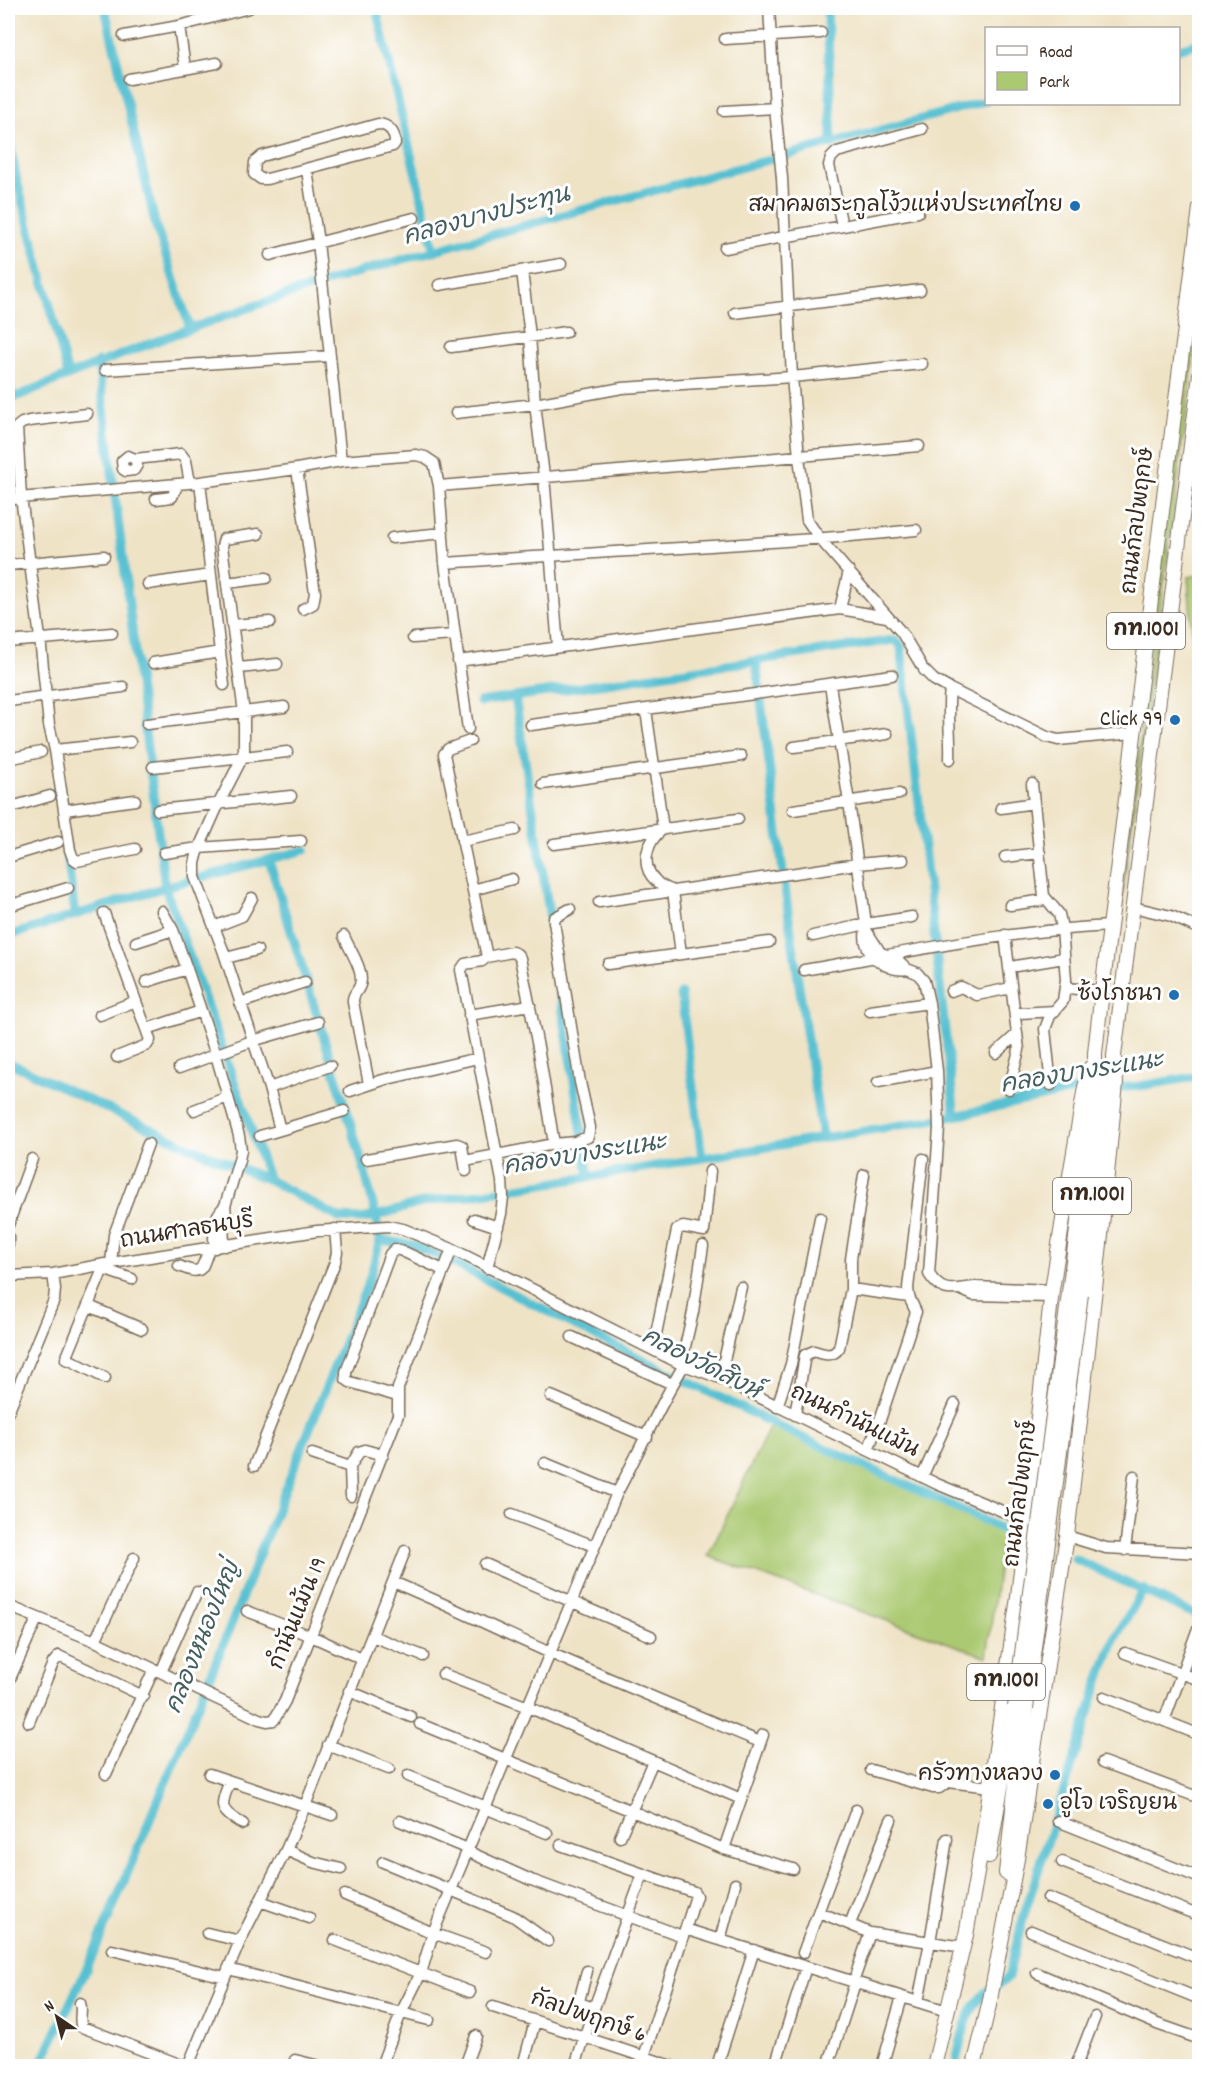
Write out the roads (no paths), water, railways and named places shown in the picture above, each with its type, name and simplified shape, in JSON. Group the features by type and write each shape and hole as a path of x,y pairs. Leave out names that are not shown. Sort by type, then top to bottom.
{"main road":[{"name":"ถนนกัลปพฤกษ์","path":"974,2067 989,2005 1021,1832 1067,1536 1079,1434 1099,1092 1095,1053 1200,208"},
{"name":"ถนนกัลปพฤกษ์","path":"965,1941 991,1786 1018,1597 1052,1294 1099,1092 1114,1056 1200,374"},
{"name":"ถนนกัลปพฤกษ์","path":"1002,1934 1021,1708 1099,1092"},
{"path":"1038,1427 1042,1440 1050,1449 1063,1455 1073,1449 1079,1434"},
{"path":"1026,1521 1067,1536"},
{"path":"1018,1597 1027,1578 1032,1574 1038,1574 1046,1576 1050,1581 1057,1598"},
{"name":"ถนนกัลปพฤกษ์","path":"934,2067 996,1826 1021,1708"}],"street":[{"path":"124,36 179,26 213,11 249,8"},
{"path":"769,8 782,178 792,377 807,520 820,539 902,633 922,668 934,680 1036,734 1058,740 1134,733"},
{"path":"179,26 185,68"},
{"path":"725,39 821,33"},
{"path":"129,80 217,63"},
{"path":"724,111 775,108"},
{"path":"378,124 387,126 395,139 395,143 389,148 307,170 267,179 256,177 253,166 262,156 378,124"},
{"path":"842,226 829,165 831,158 837,152 922,129"},
{"path":"307,170 324,291 341,461"},
{"path":"725,248 918,212"},
{"path":"270,255 414,218"},
{"path":"439,285 561,264"},
{"path":"522,271 544,476 558,647"},
{"path":"735,313 920,290"},
{"path":"450,347 567,332"},
{"path":"105,370 329,356"},
{"path":"456,413 535,404 622,388 792,377 922,364"},
{"path":"87,414 29,421 17,428 28,562 40,638 49,725 70,850 77,861 135,849"},
{"path":"439,486 920,446"},
{"path":"145,486 143,474 135,465 181,454 195,482 211,575 225,685"},
{"path":"8,499 195,482 341,461 416,455 425,457 434,463 439,486 445,563 468,729"},
{"path":"297,469 315,593 313,604 303,609"},
{"path":"156,499 172,497 178,483"},
{"path":"445,563 820,539 916,530"},
{"path":"392,538 443,533"},
{"path":"258,534 224,539 222,554 244,712 244,750 199,848 195,863 197,882 226,958 280,1130"},
{"path":"8,565 104,556"},
{"path":"840,609 849,571"},
{"path":"148,584 211,575"},
{"path":"227,582 266,578"},
{"path":"458,662 840,609 887,616"},
{"path":"232,625 270,622"},
{"path":"8,642 112,633"},
{"path":"413,638 454,635"},
{"path":"153,663 220,652"},
{"path":"239,668 277,664"},
{"path":"531,725 892,675"},
{"path":"830,685 866,927 881,957"},
{"path":"8,701 123,687"},
{"path":"950,689 948,706 951,735 950,759"},
{"path":"147,724 284,707"},
{"path":"646,710 663,829"},
{"path":"794,747 887,735"},
{"path":"470,741 448,749 444,754 487,957"},
{"path":"55,750 130,742"},
{"path":"8,759 41,752"},
{"path":"153,767 286,752"},
{"path":"543,784 741,756"},
{"path":"1032,783 1045,900 1059,914 1066,988 1063,1001 1050,1016 1045,1029 1051,1085"},
{"path":"793,810 899,794"},
{"path":"8,808 50,796"},
{"path":"158,810 291,796"},
{"path":"65,810 135,800"},
{"path":"1001,808 1034,802"},
{"path":"554,844 738,819"},
{"path":"663,829 651,841 646,858 649,873 657,883 673,891"},
{"path":"462,841 515,830"},
{"path":"8,857 58,842"},
{"path":"164,853 199,848 301,842"},
{"path":"1005,857 1041,853"},
{"path":"599,902 857,864 903,860"},
{"path":"472,890 512,879"},
{"path":"8,892 9,906 68,888"},
{"path":"673,891 681,954"},
{"path":"214,927 242,916 252,898"},
{"path":"1010,905 1045,900"},
{"path":"1132,907 1171,916 1200,929"},
{"path":"366,1159 457,1144 462,1146 465,1166 497,1156 554,1144 576,1142 588,1137 590,1127 580,1082 554,922 557,915 570,909"},
{"path":"162,911 173,930 201,1011 223,1052 228,1097 241,1150 225,1206 219,1212 214,1226 216,1248 199,1270 193,1272 179,1266"},
{"path":"104,913 150,1040 147,1045 117,1057"},
{"path":"813,936 912,918"},
{"path":"804,970 1005,934 1110,926"},
{"path":"136,942 173,930"},
{"path":"1005,934 1019,1050 1009,1089"},
{"path":"344,936 362,978 360,987 352,997 352,1002 369,1084"},
{"path":"608,964 769,942"},
{"path":"226,958 257,950"},
{"path":"487,1268 498,1227 503,1197 502,1181 461,970 465,964 512,952 517,954 523,966 554,1144"},
{"path":"881,957 900,962 907,969 917,973 924,981 929,1003 938,1071 939,1108 929,1274 940,1287 962,1290 973,1296 1052,1294"},
{"path":"1016,966 1064,958"},
{"path":"146,982 187,969"},
{"path":"240,1003 305,982"},
{"path":"951,991 961,987 977,995 1011,988"},
{"path":"1066,988 1102,991"},
{"path":"100,1015 136,1001"},
{"path":"870,1011 929,1003"},
{"path":"469,1015 530,1005"},
{"path":"147,1029 201,1011"},
{"path":"1020,1013 1055,1011"},
{"path":"179,1068 252,1041 318,1022"},
{"path":"996,1053 1017,1034"},
{"path":"350,1091 369,1084 478,1058"},
{"path":"268,1088 330,1066"},
{"path":"878,1082 938,1071"},
{"path":"194,1110 228,1097"},
{"path":"260,1136 344,1111"},
{"path":"105,1378 66,1359 106,1265 114,1235 148,1144"},
{"path":"868,1450 916,1312 909,1297 908,1288 923,1159"},
{"path":"8,1225 32,1160"},
{"path":"653,1349 677,1230 683,1227 704,1231 710,1171"},
{"path":"795,1415 803,1359 809,1352 814,1351 826,1355 839,1348 851,1288 851,1259 864,1175"},
{"path":"777,1407 791,1364 820,1218"},
{"path":"474,1219 498,1227"},
{"name":"ถนนศาลธนบุรี","path":"8,1276 53,1274 335,1229 372,1226"},
{"name":"ถนนกำนันแม้น","path":"372,1226 402,1229 447,1261 487,1268 653,1349 678,1373 720,1378 922,1477 1026,1521"},
{"path":"254,1467 335,1262 337,1252 335,1229"},
{"path":"8,1236 8,1245"},
{"path":"381,2067 401,2013 421,1973 433,1933 594,1546 617,1493 678,1373 693,1312 703,1246"},
{"path":"398,1399 350,1382 346,1379 346,1372 390,1254 395,1250 400,1250 447,1261"},
{"name":"กำนันแม้น 19","path":"8,1606 95,1641 260,1719 274,1720 285,1701 383,1455 398,1415 398,1388 447,1261"},
{"path":"106,1265 132,1279"},
{"path":"8,1412 54,1300 53,1274"},
{"path":"720,1378 741,1287"},
{"path":"851,1288 909,1297"},
{"path":"89,1306 142,1329"},
{"path":"572,1337 678,1373"},
{"path":"371,1395 398,1399"},
{"path":"551,1396 647,1437"},
{"path":"922,1477 955,1404"},
{"path":"351,1496 350,1467 361,1450 383,1455"},
{"path":"312,1454 350,1467"},
{"path":"545,1463 617,1493"},
{"path":"1125,1550 1134,1476"},
{"path":"512,1514 594,1546"},
{"path":"1067,1536 1106,1548 1200,1553"},
{"path":"80,2003 82,2027 186,2067 240,1941 286,1850 305,1806 405,1551"},
{"path":"95,1641 134,1558"},
{"path":"485,1564 651,1636"},
{"path":"393,1582 550,1653 761,1739 724,1849"},
{"path":"106,1774 197,1592"},
{"path":"246,1611 362,1659"},
{"path":"8,1683 37,1619"},
{"path":"1164,1721 1197,1631"},
{"path":"372,1636 423,1656"},
{"path":"1125,1653 1200,1680"},
{"path":"29,1722 53,1663 59,1656 143,1696"},
{"path":"443,1674 528,1707 741,1799"},
{"path":"349,1691 411,1717"},
{"path":"1104,1697 1200,1735"},
{"path":"420,1724 724,1849 793,1869"},
{"path":"328,1745 389,1769"},
{"path":"620,1837 653,1761"},
{"path":"1103,1762 1200,1798"},
{"path":"871,1770 933,1788 939,1788 948,1782 991,1786"},
{"path":"209,1774 332,1815"},
{"path":"408,1776 547,1833"},
{"path":"230,1781 224,1796 223,1809 227,1815 243,1824"},
{"path":"804,1953 856,1810"},
{"path":"850,1924 891,1820"},
{"path":"400,1821 533,1881 629,1917 683,1933 720,1940 806,1967 855,1978 902,1997 947,2011"},
{"path":"1058,1821 1200,1878"},
{"path":"918,2002 947,1839"},
{"path":"561,1845 694,1892 696,1896 696,1902 683,1933 642,2062"},
{"path":"286,1850 313,1862 341,1869"},
{"path":"383,1862 513,1916 548,1941"},
{"path":"1062,1862 1200,1916"},
{"path":"575,2067 583,2038 643,1874"},
{"path":"720,1940 735,1884"},
{"path":"345,1895 433,1933 486,1952"},
{"path":"1048,1898 1200,1959"},
{"path":"260,1901 309,1918"},
{"path":"819,1912 870,1934 930,1942 965,1941"},
{"path":"1030,1931 1200,1999"},
{"path":"207,1933 240,1941"},
{"path":"828,2067 870,1934"},
{"path":"335,1940 470,1992"},
{"path":"112,1950 227,1973 429,2020"},
{"path":"717,2067 754,1950"},
{"path":"775,2067 806,1967"},
{"path":"587,1971 579,2003 594,2008"},
{"path":"1037,1973 1157,2024 1200,2039"},
{"path":"882,2067 902,1997"},
{"name":"กัลปพฤกษ์ 6","path":"493,2007 583,2038 642,2062 672,2067"},
{"path":"1076,2067 1095,2017"},
{"path":"523,2067 535,2021"},
{"path":"465,2067 476,2036"},
{"path":"295,2060 319,2067"}],"waterway":[{"path":"105,8 155,223 189,325"},
{"path":"376,8 434,251"},
{"path":"827,8 832,144"},
{"name":"คลองบางประทุน","path":"1180,48 1200,43"},
{"name":"คลองบางประทุน","path":"8,400 185,330 366,270 520,226 985,101"},
{"path":"8,134 17,181 68,375"},
{"path":"98,362 165,887 269,1180"},
{"path":"8,377 13,398"},
{"path":"8,433 17,500"},
{"path":"480,702 894,640 898,642 901,647 955,1116"},
{"path":"756,662 789,919 822,1137"},
{"path":"515,697 551,925"},
{"path":"66,846 75,915"},
{"path":"8,936 165,887 305,850"},
{"name":"คลองหนองใหญ่","path":"40,2066 93,1955 214,1667 370,1278 380,1240 361,1158 269,860"},
{"path":"558,981 589,1177"},
{"path":"681,994 702,1157"},
{"name":"คลองบางระแนะ","path":"8,1062 187,1146 269,1180 339,1218 361,1219 425,1202 955,1116 1073,1090 1090,1089"},
{"name":"คลองบางระแนะ","path":"1110,1088 1140,1086 1200,1076"},
{"name":"คลองวัดสิงห์","path":"380,1240 413,1245 444,1258 615,1346 809,1441 1005,1531"},
{"name":"คลองวัดสิงห์","path":"1075,1559 1200,1617"},
{"path":"955,2066 964,2029 976,2003 1008,1977 1024,1915 1099,1681 1115,1638 1144,1589"}],"place":[{"name":"สมาคมตระกูลโง้วแห่งประเทศไทย","path":"1075,206"},
{"name":"Click 99","path":"1175,720"},
{"name":"ซ้งโภชนา","path":"1174,995"},
{"name":"ครัวทางหลวง","path":"1055,1775"},
{"name":"อู่โจ เจริญยน","path":"1048,1804"}]}
